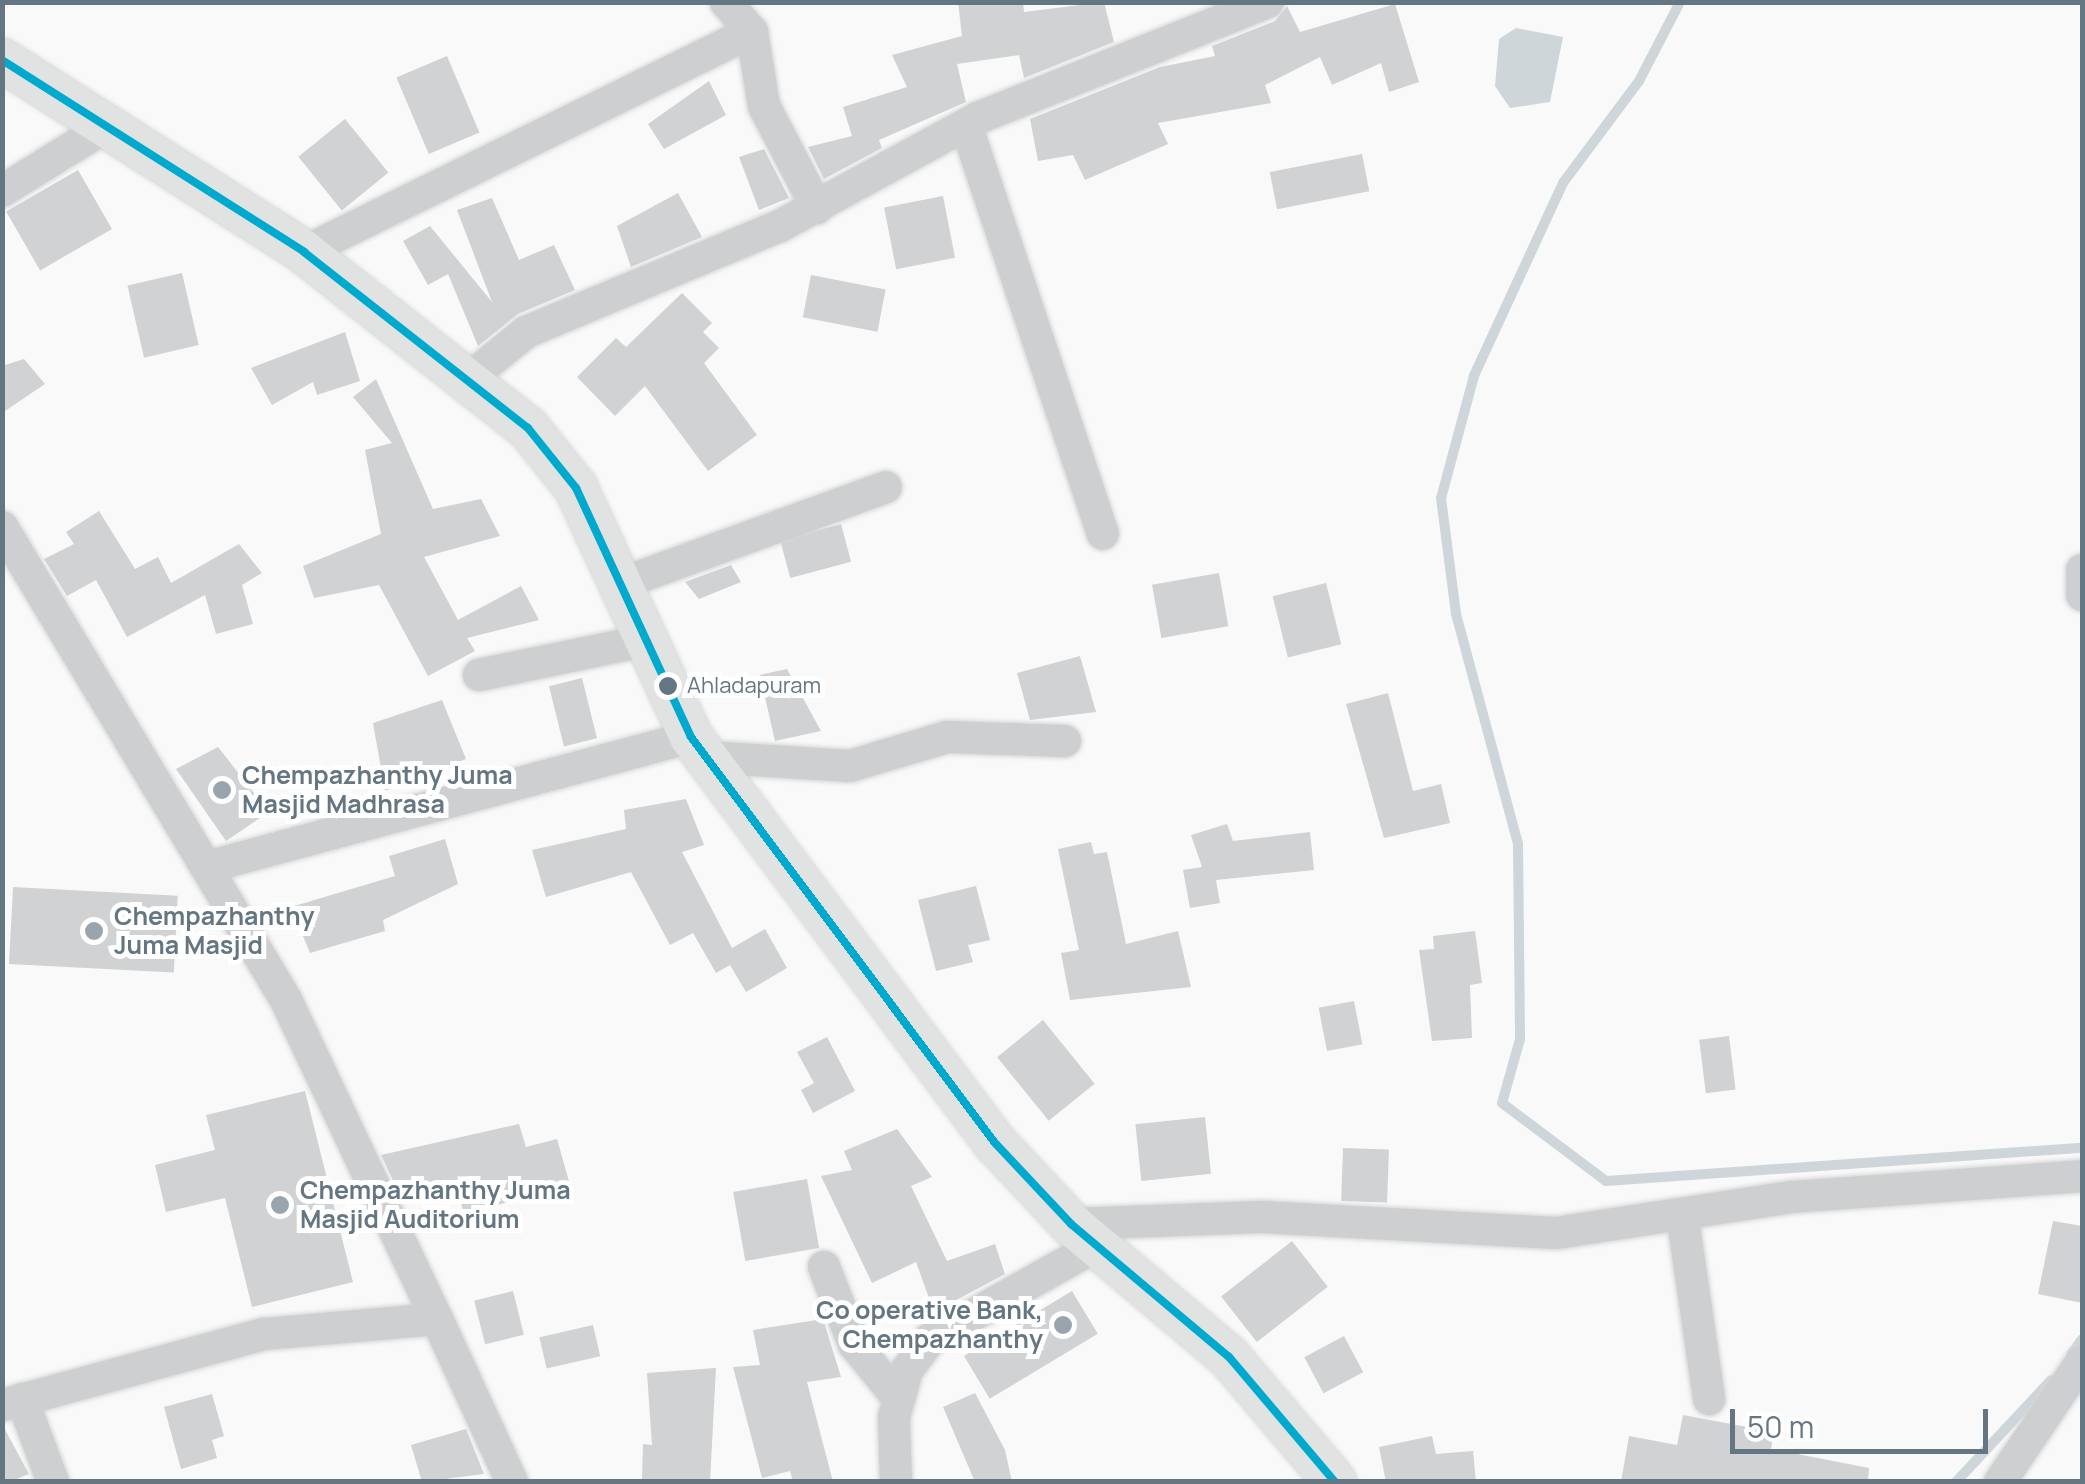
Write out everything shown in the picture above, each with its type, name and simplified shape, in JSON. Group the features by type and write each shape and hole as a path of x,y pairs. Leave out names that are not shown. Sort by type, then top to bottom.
{"main road":[{"path":"2,60 110,124 304,252 528,428 576,488 643,641 698,747 995,1143 1084,1235 1229,1357 1336,1482"}],"street":[{"path":"726,2 752,32 764,106 817,208"},
{"path":"467,380 526,332 817,208 966,125 1268,2"},
{"path":"304,252 752,32"},
{"path":"2,191 110,124"},
{"path":"966,125 1103,534"},
{"path":"618,586 886,486"},
{"path":"8,545 286,1000 512,1482"},
{"path":"2082,570 2082,594"},
{"path":"478,675 643,641"},
{"path":"207,867 698,747 850,766 946,738 1065,741"},
{"path":"896,1482 899,1399 930,1339 1084,1235 1262,1218 1451,1234 1684,1220 1792,1197 2082,1176"},
{"path":"1684,1220 1709,1398"},
{"path":"824,1267 854,1344 899,1399"},
{"path":"52,1482 12,1402 264,1334 437,1319"},
{"path":"2000,1482 2082,1360"}],"shaded area":[{"path":"1516,28 1563,37 1550,102 1510,108 1495,86 1499,39"}],"building":[{"path":"958,2 1023,2 1024,12 1104,2 1114,42 1024,78 1019,55 957,64 966,102 879,140 882,148 824,179 808,147 852,136 843,107 907,87 892,55 962,36"},
{"path":"1395,4 1419,82 1389,92 1381,63 1332,85 1320,57 1265,85 1271,103 1158,123 1168,144 1085,180 1073,155 1038,161 1030,119 1160,67 1215,56 1212,46 1275,21 1287,6 1300,32"},
{"path":"447,56 479,132 429,154 396,77"},
{"path":"709,81 726,115 664,149 648,124"},
{"path":"345,119 388,173 342,210 298,157"},
{"path":"764,149 789,198 759,210 739,157"},
{"path":"1362,154 1369,191 1277,209 1270,172"},
{"path":"78,170 112,229 40,270 6,212"},
{"path":"678,193 702,237 631,267 617,226"},
{"path":"943,196 955,258 896,269 884,207"},
{"path":"492,198 519,260 554,245 575,290 518,314 478,346 448,274 428,285 403,241 430,226 492,302 457,210"},
{"path":"182,273 199,345 144,358 127,286"},
{"path":"811,275 886,290 877,332 803,317"},
{"path":"682,293 712,323 703,332 719,348 704,363 757,435 708,471 645,386 615,416 577,377 616,338 626,347"},
{"path":"345,332 360,381 317,395 313,382 272,405 251,368"},
{"path":"24,359 45,384 2,413 2,366"},
{"path":"376,379 433,509 481,499 500,536 424,557 458,620 521,586 539,620 467,638 475,651 428,676 379,585 314,598 303,566 381,534 365,450 392,443 353,397"},
{"path":"99,511 135,569 158,557 171,583 239,544 262,573 242,585 253,624 216,634 205,595 127,637 96,580 67,596 44,559 74,544 66,532"},
{"path":"841,524 851,562 790,578 780,540"},
{"path":"731,565 741,582 699,599 685,582"},
{"path":"1219,573 1228,626 1161,638 1152,585"},
{"path":"1326,583 1341,644 1288,657 1273,596"},
{"path":"1080,656 1096,712 1030,720 1017,673"},
{"path":"787,669 821,731 775,741 760,675"},
{"path":"582,678 597,738 564,746 549,686"},
{"path":"1388,693 1413,791 1441,784 1450,823 1384,838 1346,704"},
{"path":"442,700 466,759 385,791 373,723"},
{"name":"Chempazhanthy Juma Masjid Madhrasa","path":"218,747 269,812 226,841 176,769"},
{"path":"686,799 704,845 682,852 732,948 765,929 787,968 746,992 730,965 716,973 693,933 670,945 631,872 546,897 532,850 626,829 624,810"},
{"path":"1227,824 1233,841 1310,832 1314,870 1216,880 1220,903 1190,908 1183,870 1202,867 1191,835"},
{"path":"445,839 458,884 383,920 385,931 310,953 291,907 395,876 389,856"},
{"path":"1091,842 1094,854 1107,852 1126,944 1178,931 1191,987 1070,1000 1061,953 1079,950 1058,849"},
{"path":"976,886 990,940 968,945 973,962 936,971 918,900"},
{"name":"Chempazhanthy Juma Masjid","path":"13,887 178,896 174,973 9,964"},
{"path":"1475,931 1482,983 1470,985 1472,1038 1432,1041 1419,950 1434,949 1433,936"},
{"path":"1354,1001 1362,1044 1327,1051 1319,1008"},
{"path":"1043,1020 1095,1084 1049,1121 997,1057"},
{"path":"1729,1036 1736,1090 1706,1093 1699,1040"},
{"path":"827,1037 855,1091 813,1113 801,1090 814,1083 797,1052"},
{"name":"Chempazhanthy Juma Masjid Auditorium","path":"305,1091 353,1282 252,1307 225,1198 166,1212 155,1165 215,1150 206,1115"},
{"path":"1205,1117 1211,1174 1141,1181 1135,1124"},
{"path":"519,1124 526,1147 557,1139 570,1185 464,1214 455,1182 401,1197 381,1155"},
{"path":"897,1129 932,1177 911,1186 947,1261 995,1244 1005,1274 934,1312 916,1262 872,1283 821,1176 852,1170 844,1151"},
{"path":"1343,1148 1389,1150 1387,1203 1341,1201"},
{"path":"807,1179 819,1248 745,1261 733,1192"},
{"path":"2053,1221 2082,1226 2082,1303 2038,1294"},
{"path":"1292,1241 1328,1287 1257,1342 1221,1296"},
{"path":"513,1291 524,1335 485,1344 474,1301"},
{"path":"1072,1291 1098,1334 990,1399 964,1356"},
{"path":"823,1319 841,1377 807,1382 833,1482 793,1482 790,1471 762,1478 733,1367 760,1365 753,1330"},
{"path":"593,1325 600,1356 547,1369 539,1337"},
{"path":"1344,1336 1363,1372 1324,1393 1304,1357"},
{"path":"716,1368 710,1482 642,1479 643,1444 652,1445 647,1373"},
{"path":"975,1393 1005,1450 1012,1482 975,1482 943,1407"},
{"path":"212,1394 224,1436 212,1440 217,1458 181,1469 164,1407"},
{"path":"1683,1415 1774,1432 1771,1449 1869,1468 1868,1482 1621,1482 1629,1436 1677,1445"},
{"path":"2,1424 29,1474 9,1482 2,1482"},
{"path":"466,1429 484,1474 422,1482 411,1445"},
{"path":"1432,1436 1436,1454 1473,1451 1476,1482 1386,1482 1379,1447"}],"waterway":[{"path":"1680,2 1639,81 1563,183 1474,376 1441,498 1456,614 1518,844 1520,1039 1502,1103 1606,1181 2082,1148"},
{"path":"2071,1355 2082,1339"},
{"path":"1956,1482 2051,1380"}],"transit line":[{"path":"2,60 304,252 528,428 576,488 691,737 995,1143 1071,1224 1229,1357 1335,1482"}],"place":[{"name":"Ahladapuram","path":"668,686"},
{"name":"Chempazhanthy Juma Masjid Madhrasa","path":"222,790"},
{"name":"Chempazhanthy Juma Masjid","path":"94,931"},
{"name":"Chempazhanthy Juma Masjid Auditorium","path":"280,1205"},
{"name":"Co operative Bank, Chempazhanthy","path":"1063,1325"}]}
